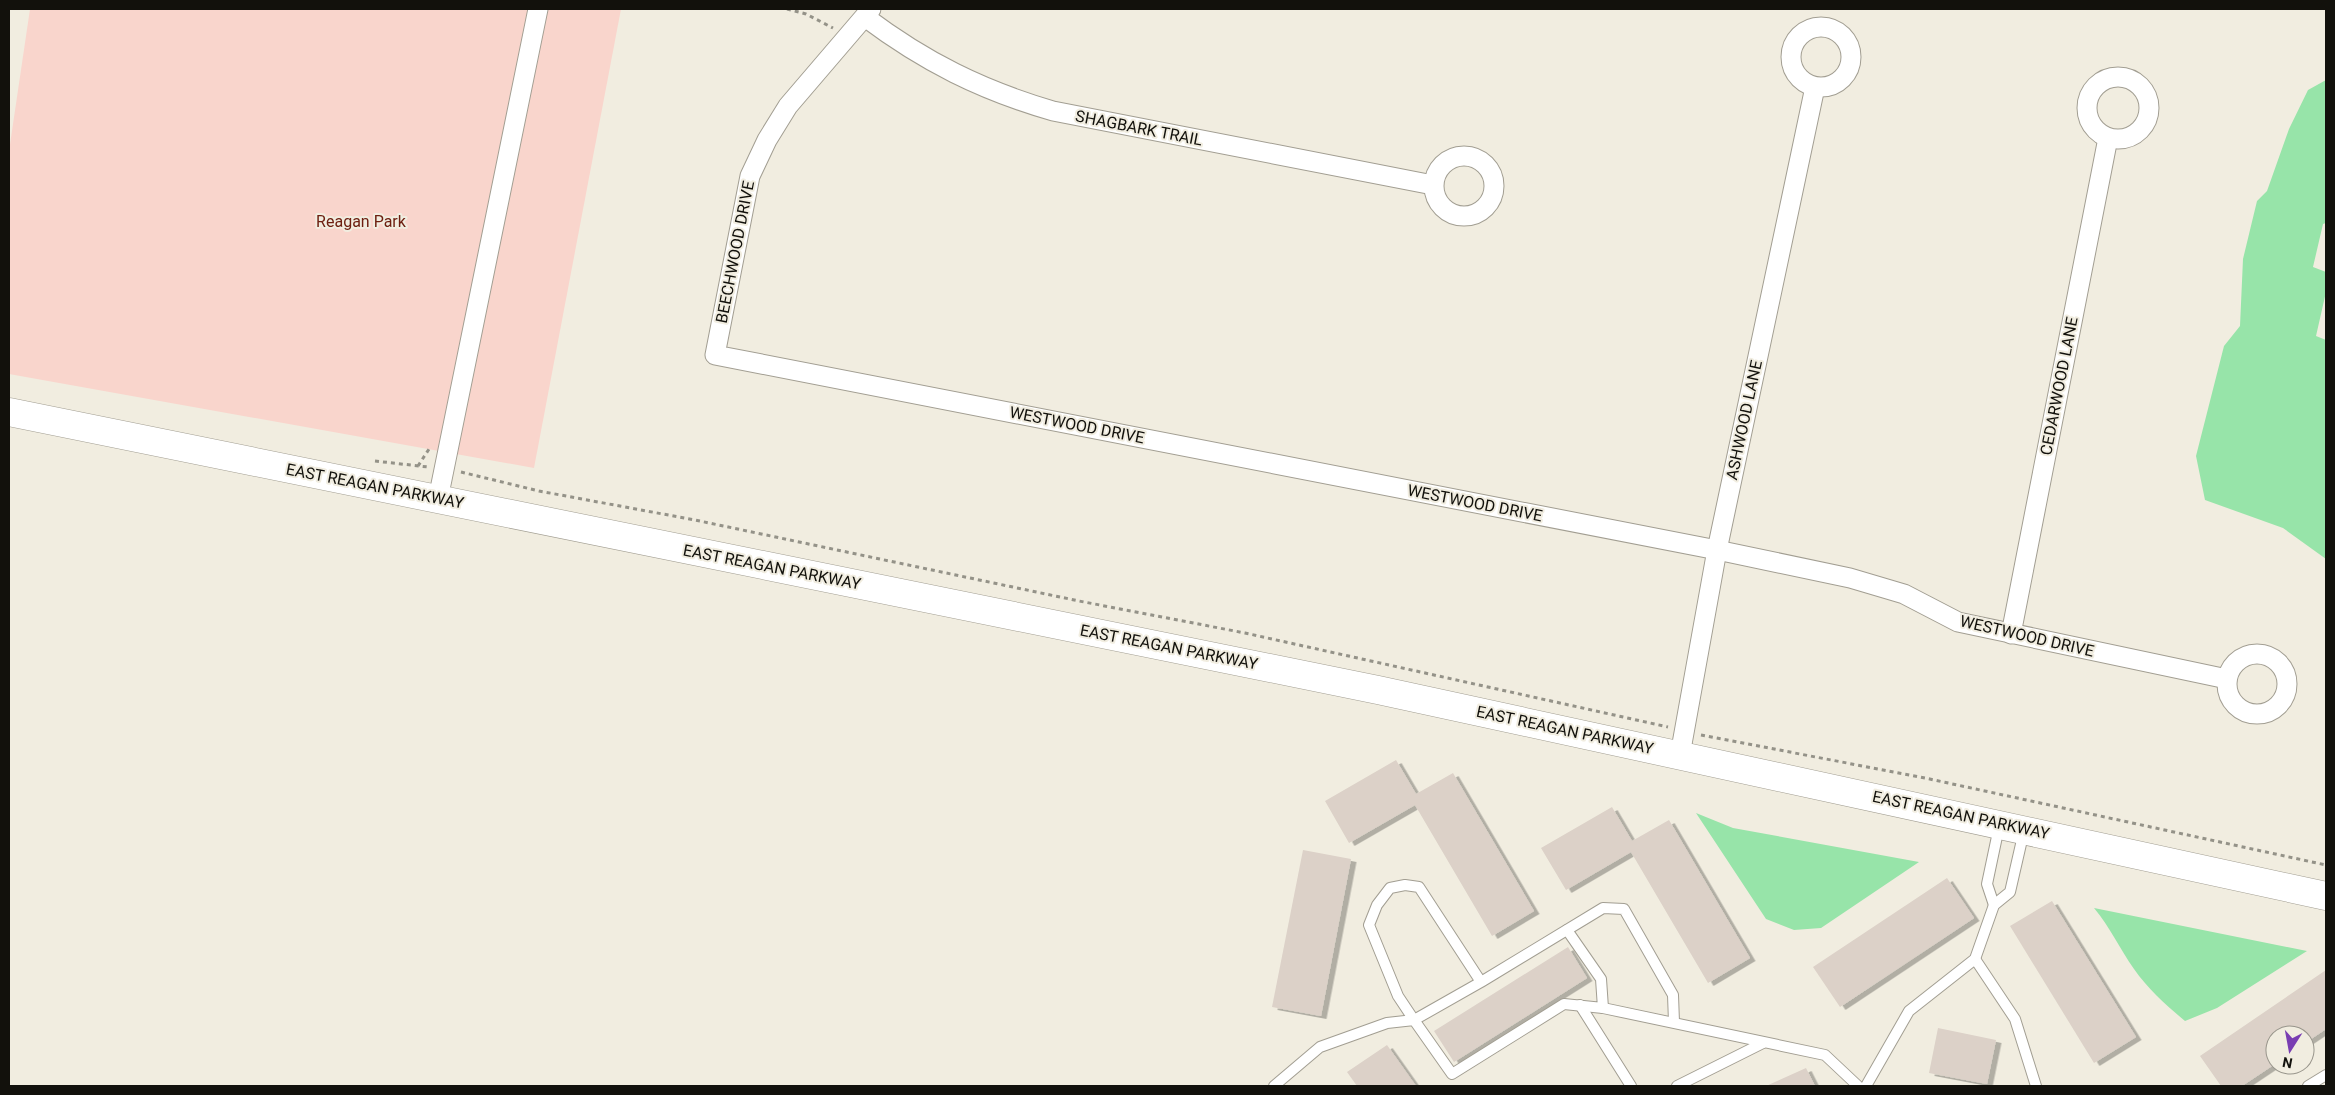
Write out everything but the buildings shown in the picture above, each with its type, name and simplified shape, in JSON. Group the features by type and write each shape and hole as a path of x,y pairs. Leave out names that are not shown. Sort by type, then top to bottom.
{"street":[{"path":"438,499 538,9"},
{"name":"BEECHWOOD DRIVE","path":"715,355 750,176 766,140 788,106 868,13"},
{"name":"SHAGBARK TRAIL","path":"868,13 896,41 931,63 968,82 1013,100 1053,111 1433,185"},
{"name":"ASHWOOD LANE","path":"1682,743 1717,550 1815,87"},
{"name":"CEDARWOOD LANE","path":"2011,634 2108,138"},
{"name":"WESTWOOD DRIVE","path":"715,355 1717,550 1904,594 1958,622 2227,679"},
{"name":"EAST REAGAN PARKWAY","path":"9,412 1378,690 1682,743 2012,826 2326,896"}],"lane":[{"path":"1994,905 1987,884 2012,826"},
{"path":"1866,1086 1908,1011 1975,959 1994,905 2010,892 2012,826"},
{"path":"1481,982 1419,887 1405,885 1390,888 1377,905 1368,926 1398,996 1452,1074 1564,1004 1603,1008 1825,1055 1858,1086"},
{"path":"1274,1086 1320,1047 1387,1022 1414,1020 1603,908 1624,909 1673,995 1674,1022"},
{"path":"1567,930 1601,979 1603,1008"},
{"path":"1975,959 2014,1019 2036,1086"},
{"path":"1580,1005 1631,1086"},
{"path":"1677,1086 1763,1043"},
{"path":"2308,1086 2326,1075"}],"path":[{"path":"787,9 806,14 850,36"},
{"path":"365,460 444,469 539,491 695,520 1079,601 1245,633 1682,743 1925,778 2326,865"}],"green space":[{"name":"Reagan Park","path":"30,9 621,9 534,468 9,374 9,151"}],"shaded area":[{"path":"2326,80 2326,223 2323,224 2313,267 2326,272 2326,292 2316,336 2326,340 2326,559 2283,528 2205,500 2196,456 2224,346 2240,326 2243,259 2257,201 2267,191 2289,129 2308,90"},
{"path":"1696,813 1733,828 1919,862 1821,928 1794,930 1766,919"},
{"path":"2094,908 2307,951 2217,1008 2185,1021 2158,997 2139,976"}]}
